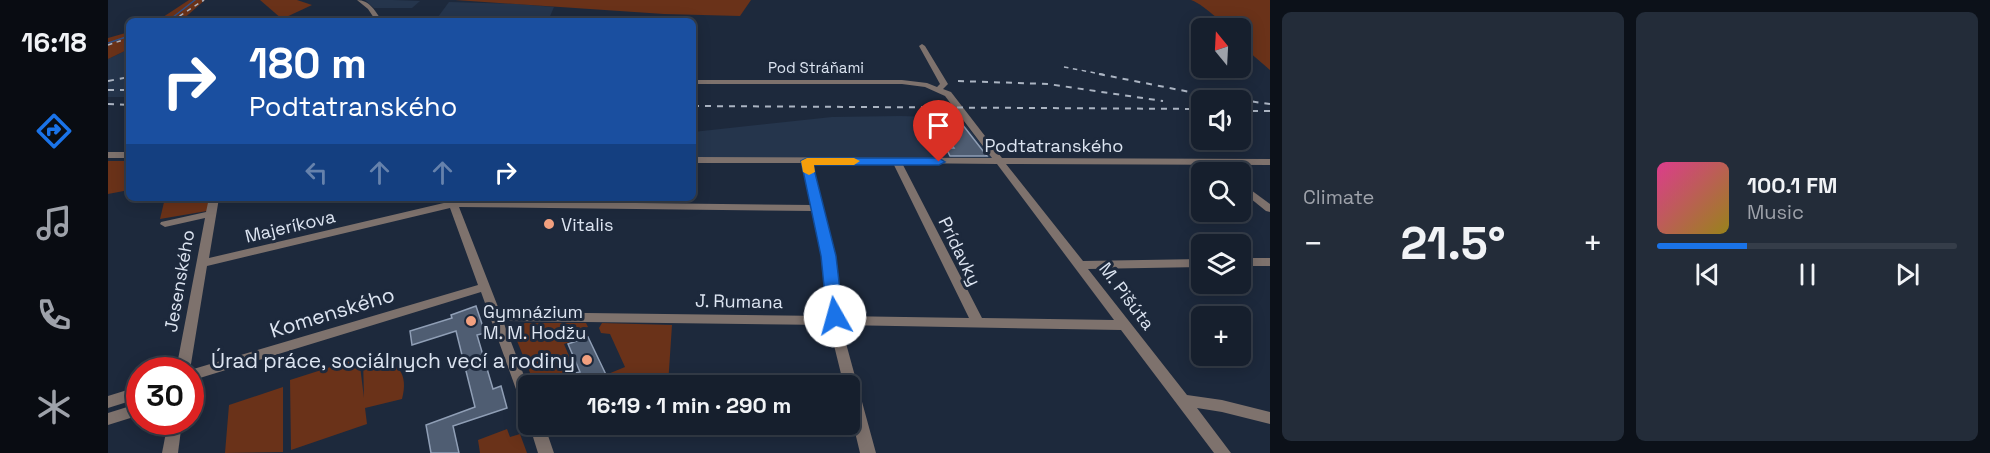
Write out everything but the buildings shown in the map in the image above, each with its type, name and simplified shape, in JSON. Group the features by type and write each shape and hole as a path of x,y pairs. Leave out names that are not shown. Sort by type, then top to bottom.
{"street":[{"path":"360,0 370,8 377,18"},
{"path":"922,46 945,86 939,89"},
{"name":"Pod Stráňami","path":"696,82 902,82 939,89 956,101 1002,162"},
{"path":"108,155 126,155"},
{"name":"Podtatranského","path":"696,160 1191,162"},
{"path":"807,161 828,256 834,321 868,453"},
{"name":"Prídavky","path":"897,162 978,323"},
{"name":"M. Pišúta","path":"1002,162 1223,453"},
{"name":"Podtatranského","path":"1251,162 1270,162"},
{"path":"1251,194 1270,209"},
{"name":"Jesenského","path":"186,357 213,201"},
{"path":"452,201 518,376"},
{"name":"Majeríkova","path":"204,263 452,201 818,208"},
{"path":"165,224 210,214"},
{"path":"1251,262 1270,262"},
{"path":"1080,265 1191,263"},
{"name":"Komenského","path":"204,372 485,287"},
{"name":"J. Rumana","path":"496,316 1125,325"},
{"path":"108,402 126,396"},
{"path":"1182,400 1270,418"},
{"path":"108,419 126,413"},
{"path":"170,453 173,435"},
{"path":"540,435 546,453"}],"shaded area":[{"path":"189,0 205,0 184,18 162,18"},
{"path":"260,0 297,0 312,5 284,18 281,18"},
{"path":"365,0 420,1 412,8 374,8"},
{"path":"455,0 751,0 740,16 664,14"},
{"path":"1191,0 1270,0 1270,70 1251,54 1251,18 1217,18"},
{"path":"449,2 554,7 549,18 437,18"},
{"path":"126,33 126,50 108,59 108,38"},
{"path":"126,50 126,97 108,97 108,59"},
{"path":"832,117 960,118 994,160 696,159 696,132"},
{"path":"108,161 126,161 126,191 108,194"},
{"path":"164,201 211,201 207,211 160,219"},
{"path":"525,323 586,323 588,336 564,344 577,375 531,375 515,336 517,328"},
{"path":"602,323 672,325 669,375 608,375 625,367 610,334 601,333 599,328"},
{"path":"374,357 395,365 400,370 404,382 402,399 365,408 367,424 291,450 290,380 359,358 364,398 363,358"},
{"path":"283,387 283,452 225,453 229,405"},
{"path":"507,429 510,437 520,435 527,453 480,453 478,440"}],"waterway":[{"path":"172,18 195,0"},
{"path":"108,43 126,37"}],"railway":[{"path":"177,18 204,0"},
{"path":"108,45 126,39"},
{"path":"1064,67 1106,75"},
{"path":"1099,74 1205,95 1270,104"},
{"path":"108,81 126,78"},
{"path":"958,81 1048,84 1163,101"},
{"path":"108,90 126,90"},
{"path":"108,104 126,105"},
{"path":"696,106 1191,109"},
{"path":"1251,111 1270,111"}],"slow traffic":[{"path":"809,172 807,161 854,161"}],"place":[{"name":"Vitalis","path":"549,224"},
{"name":"Gymnázium M. M. Hodžu","path":"471,321"},
{"name":"Úrad práce, sociálnych vecí a rodiny","path":"587,360"}],"route":[{"path":"835,316 828,256 807,161 939,162"}]}
